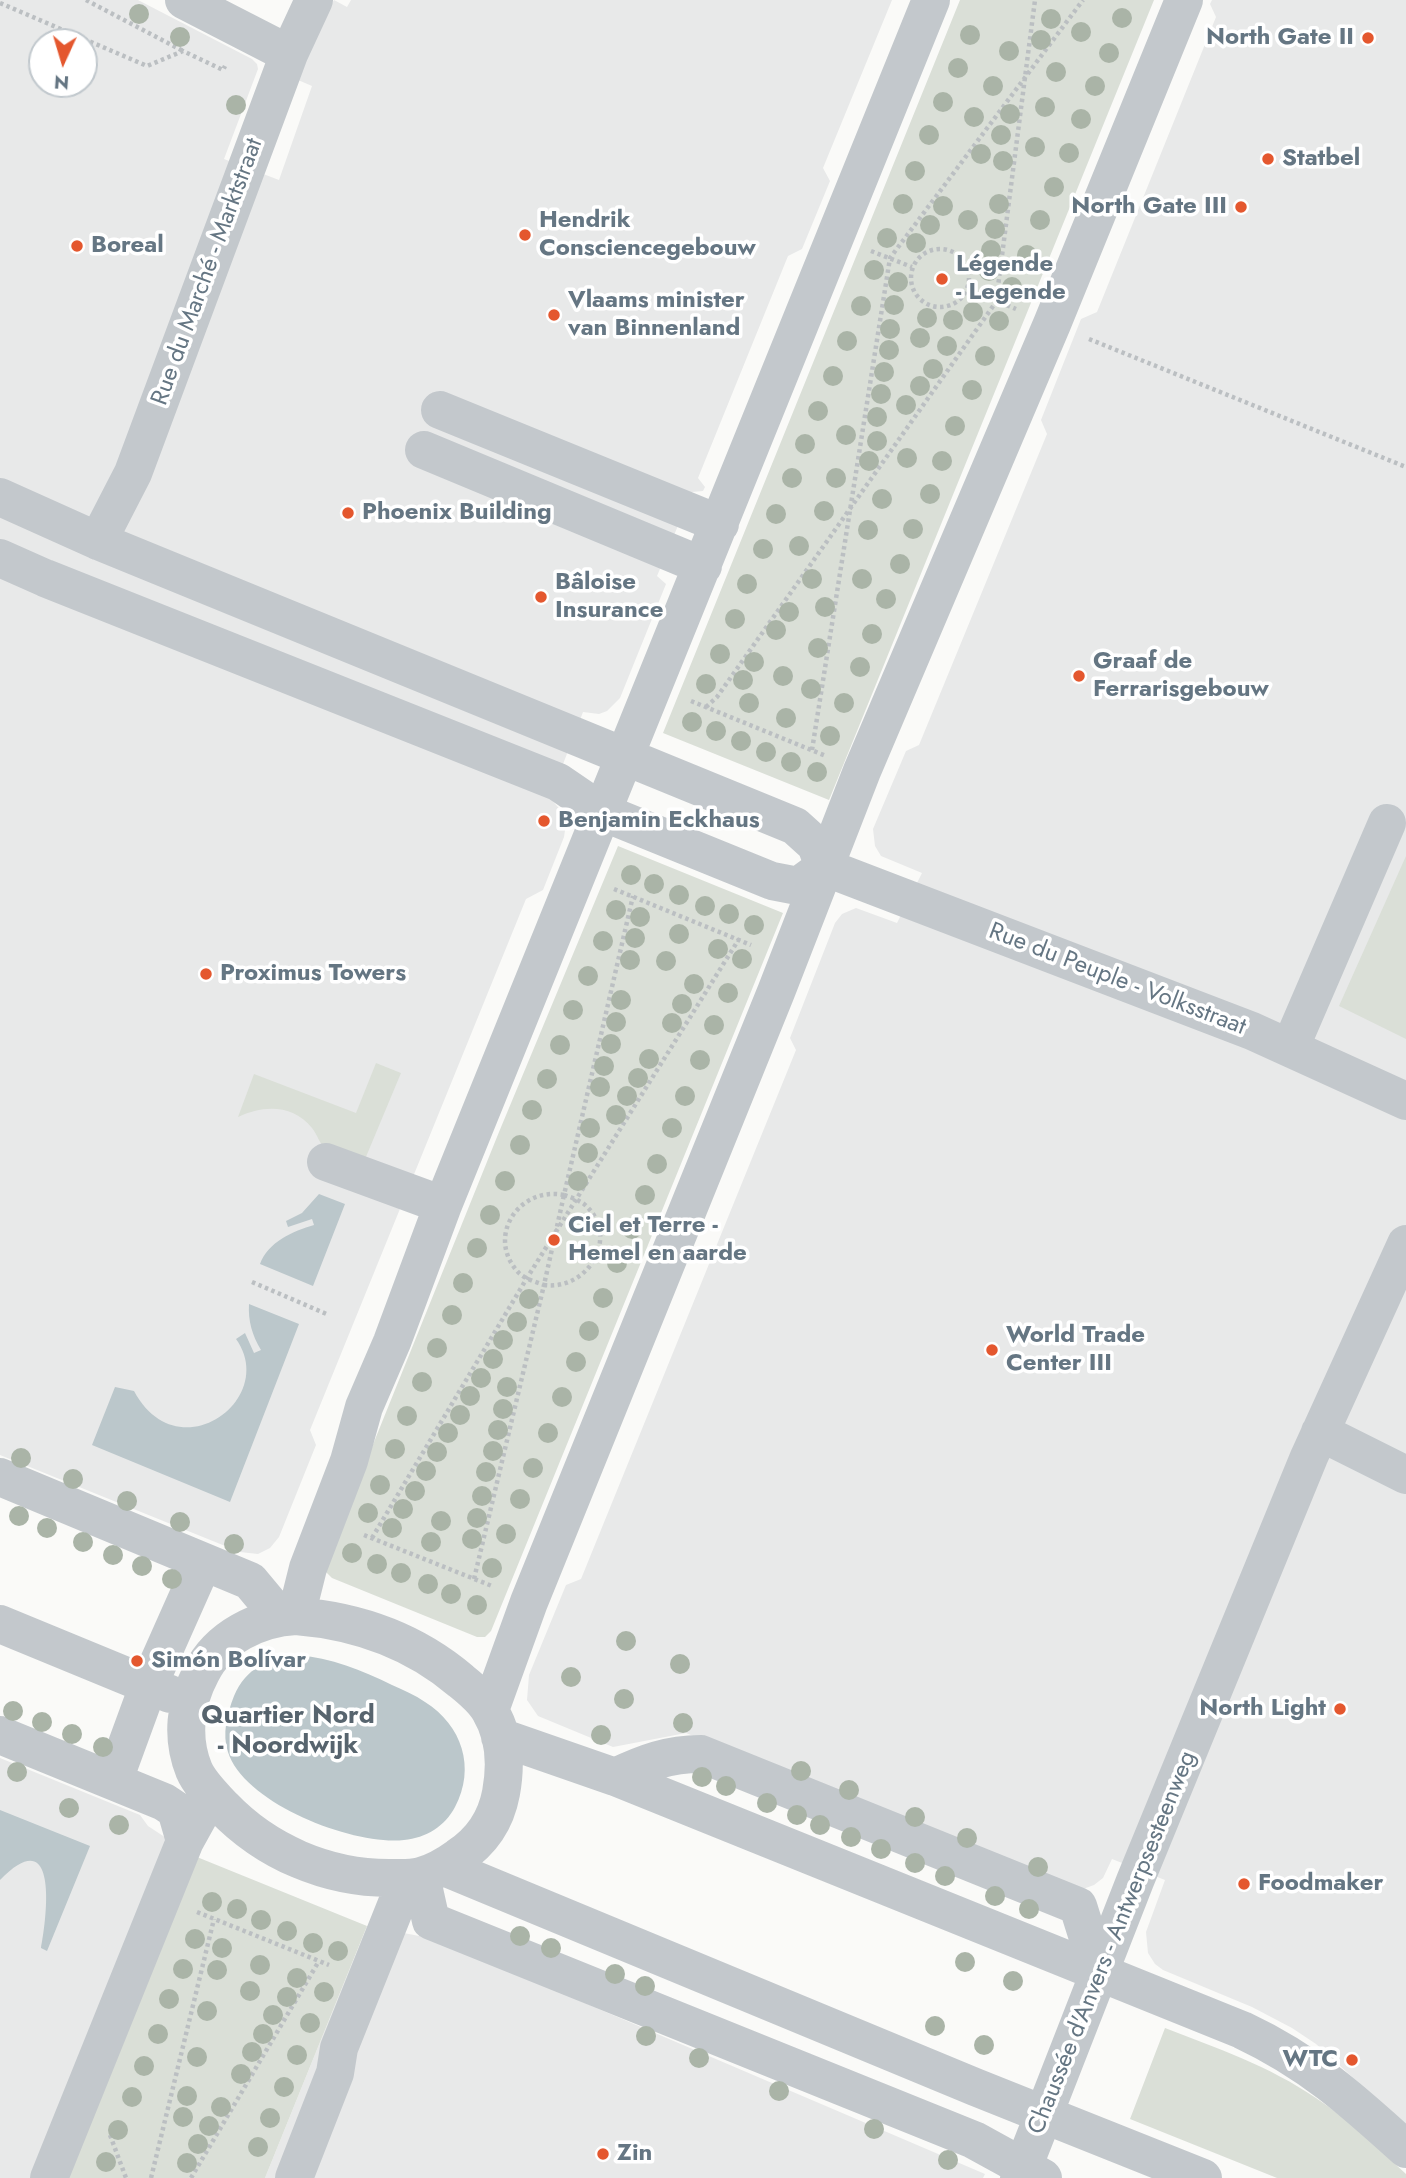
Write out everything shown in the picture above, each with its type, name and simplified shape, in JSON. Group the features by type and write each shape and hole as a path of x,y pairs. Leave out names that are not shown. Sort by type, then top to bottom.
{"street":[{"path":"184,0 289,54"},
{"name":"Rue du Marché - Marktstraat","path":"97,541 133,473 289,54 314,0"},
{"path":"288,1617 349,1461 364,1407 392,1342 439,1215 931,0"},
{"path":"1184,0 1052,324 862,771 529,1602 495,1723 504,1754 505,1774 500,1799 490,1825 474,1847 424,1874 375,1878 344,1874 284,1853 232,1816 195,1772 187,1745 186,1718 192,1691 204,1667 221,1646 244,1630 288,1617 351,1624 403,1642 450,1672 495,1723 615,1777 1271,2044 1307,2065 1348,2096 1406,2149"},
{"path":"440,410 720,524"},
{"path":"424,450 703,566"},
{"path":"0,497 97,541 795,826 816,845 824,867"},
{"path":"0,558 558,782 602,812 772,881 798,886 824,867"},
{"path":"1290,1048 1387,823"},
{"name":"Rue du Peuple - Volksstraat","path":"824,867 1240,1026 1406,1101"},
{"path":"326,1171 439,1215"},
{"name":"Chaussée d'Anvers - Antwerpsesteenweg","path":"1028,2175 1044,2115 1099,1973 1320,1432 1406,1244"},
{"path":"1320,1432 1406,1475"},
{"path":"0,1477 250,1581 288,1617"},
{"path":"119,1766 160,1689 197,1576"},
{"path":"0,1624 160,1689"},
{"path":"0,1735 164,1802 176,1810 185,1841"},
{"path":"615,1777 650,1761 677,1754 701,1754 1078,1906 1099,1973"},
{"path":"164,1802 207,1789"},
{"path":"49,2178 207,1789"},
{"path":"424,1874 1203,2178"},
{"path":"424,1874 431,1921 974,2140 1028,2175"},
{"path":"294,2178 335,2073 339,2048 424,1874"}],"path":[{"path":"86,0 223,70 229,58"},
{"path":"706,707 717,697 996,302 1035,0"},
{"path":"813,750 890,258 1083,0"},
{"path":"0,3 147,66 183,51"},
{"path":"861,247 912,267"},
{"path":"929,251 951,251 961,257 968,267 968,289 952,306 940,309 929,306 919,300 913,290 910,279 912,267 919,257 929,251"},
{"path":"968,289 1021,312"},
{"path":"1084,338 1406,467"},
{"path":"681,696 831,758"},
{"path":"621,880 617,890 758,947"},
{"path":"353,1531 474,1579 633,896"},
{"path":"372,1538 527,1278 739,939"},
{"path":"552,1192 564,1195 586,1206 596,1221 600,1239 597,1257 586,1272 571,1283 544,1285 519,1273 509,1257 505,1239 509,1221 519,1206 534,1196 552,1192"},
{"path":"252,1282 329,1315"},
{"path":"191,2178 319,1961 193,1911"},
{"path":"151,2178 214,1919"}],"shaded area":[{"path":"0,0 138,0 252,59 258,69 224,159 279,180 312,86 298,80 315,35 334,0 347,7 351,0 892,0 823,168 830,181 802,249 788,256 698,478 705,487 703,491 692,492 657,576 666,584 620,698 607,711 599,714 583,712 550,798 564,814 564,837 543,890 526,899 310,1430 316,1445 279,1537 270,1548 258,1554 240,1552 0,1455"},
{"path":"960,0 1154,0 829,800 663,733"},
{"path":"1212,0 1406,0 1406,2126 1316,2044 1292,2028 1155,1964 1148,1953 1146,1932 1165,1880 1112,1859 1103,1878 1094,1885 1083,1889 1065,1887 686,1733 613,1747 538,1716 527,1700 529,1675 566,1585 581,1579 796,1050 790,1038 835,923 842,914 856,908 897,923 922,873 881,856 875,846 873,829 906,751 919,745 1047,434 1041,420 1081,319 1097,312 1216,17 1210,4"},
{"path":"618,846 783,913 491,1631 485,1637 477,1637 332,1578 326,1572 326,1561"},
{"path":"1406,856 1406,1039 1339,1006"},
{"path":"376,1063 401,1073 363,1164 327,1150 312,1128 296,1114 267,1109 238,1117 254,1074 356,1113"},
{"path":"319,1194 345,1204 313,1286 260,1264 275,1244 290,1234 314,1225 312,1219 288,1227 286,1221 302,1213"},
{"path":"249,1304 299,1324 230,1502 92,1445 115,1387 134,1391 153,1415 175,1426 197,1426 218,1418 234,1403 244,1384 246,1362 236,1339 245,1333 254,1353 261,1350 251,1328"},
{"path":"297,1655 334,1662 369,1674 421,1699 448,1723 462,1748 464,1777 455,1807 434,1830 420,1837 383,1840 331,1829 278,1804 255,1789 238,1771 228,1752 225,1731 227,1717 239,1686 259,1666"},
{"path":"0,1758 140,1815 148,1826 192,1855 61,2178 0,2178"},
{"path":"0,1810 90,1846 47,1951 41,1948 46,1897 45,1880 40,1867 32,1861 19,1864 0,1880"},
{"path":"192,1855 367,1926 265,2178 61,2178"},
{"path":"367,1926 435,1939 985,2174 983,2178 265,2178"},
{"path":"1165,2028 1242,2059 1298,2087 1351,2125 1406,2174 1406,2178 1277,2178 1130,2119"}],"place":[{"name":"North Gate II","path":"1368,38"},
{"name":"Statbel","path":"1268,159"},
{"name":"North Gate III","path":"1241,207"},
{"name":"Hendrik Consciencegebouw","path":"525,235"},
{"name":"Boreal","path":"77,246"},
{"name":"Légende - Legende","path":"942,279"},
{"name":"Vlaams minister van Binnenland","path":"554,315"},
{"name":"Phoenix Building","path":"348,513"},
{"name":"Bâloise Insurance","path":"541,597"},
{"name":"Graaf de Ferrarisgebouw","path":"1079,676"},
{"name":"Benjamin Eckhaus","path":"544,821"},
{"name":"Proximus Towers","path":"206,974"},
{"name":"Ciel et Terre - Hemel en aarde","path":"554,1240"},
{"name":"World Trade Center III","path":"992,1350"},
{"name":"Simón Bolívar","path":"137,1661"},
{"name":"North Light","path":"1340,1709"},
{"name":"Foodmaker","path":"1244,1884"},
{"name":"WTC","path":"1352,2060"},
{"name":"Zin","path":"603,2154"}],"district":[{"name":"Quartier Nord - Noordwijk","path":"288,1732"}]}
